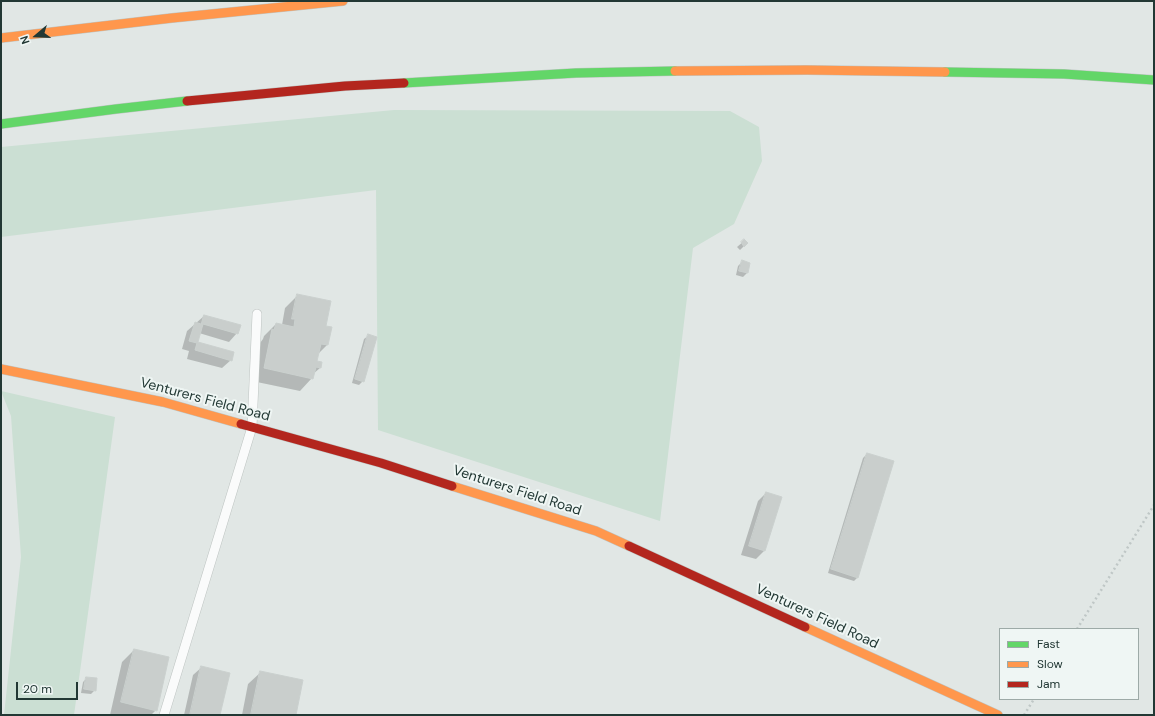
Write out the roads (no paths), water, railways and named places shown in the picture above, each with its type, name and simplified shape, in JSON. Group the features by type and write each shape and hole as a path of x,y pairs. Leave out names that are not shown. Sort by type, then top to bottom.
{"main road":[{"path":"1,38 188,16 343,1"},
{"path":"1,124 130,108 276,93 448,79 623,71 865,70 1083,75 1154,80"},
{"name":"Venturers Field Road","path":"1,369 163,402 382,463 596,531 998,715"}],"lane":[{"path":"164,715 252,427 257,314"}]}
